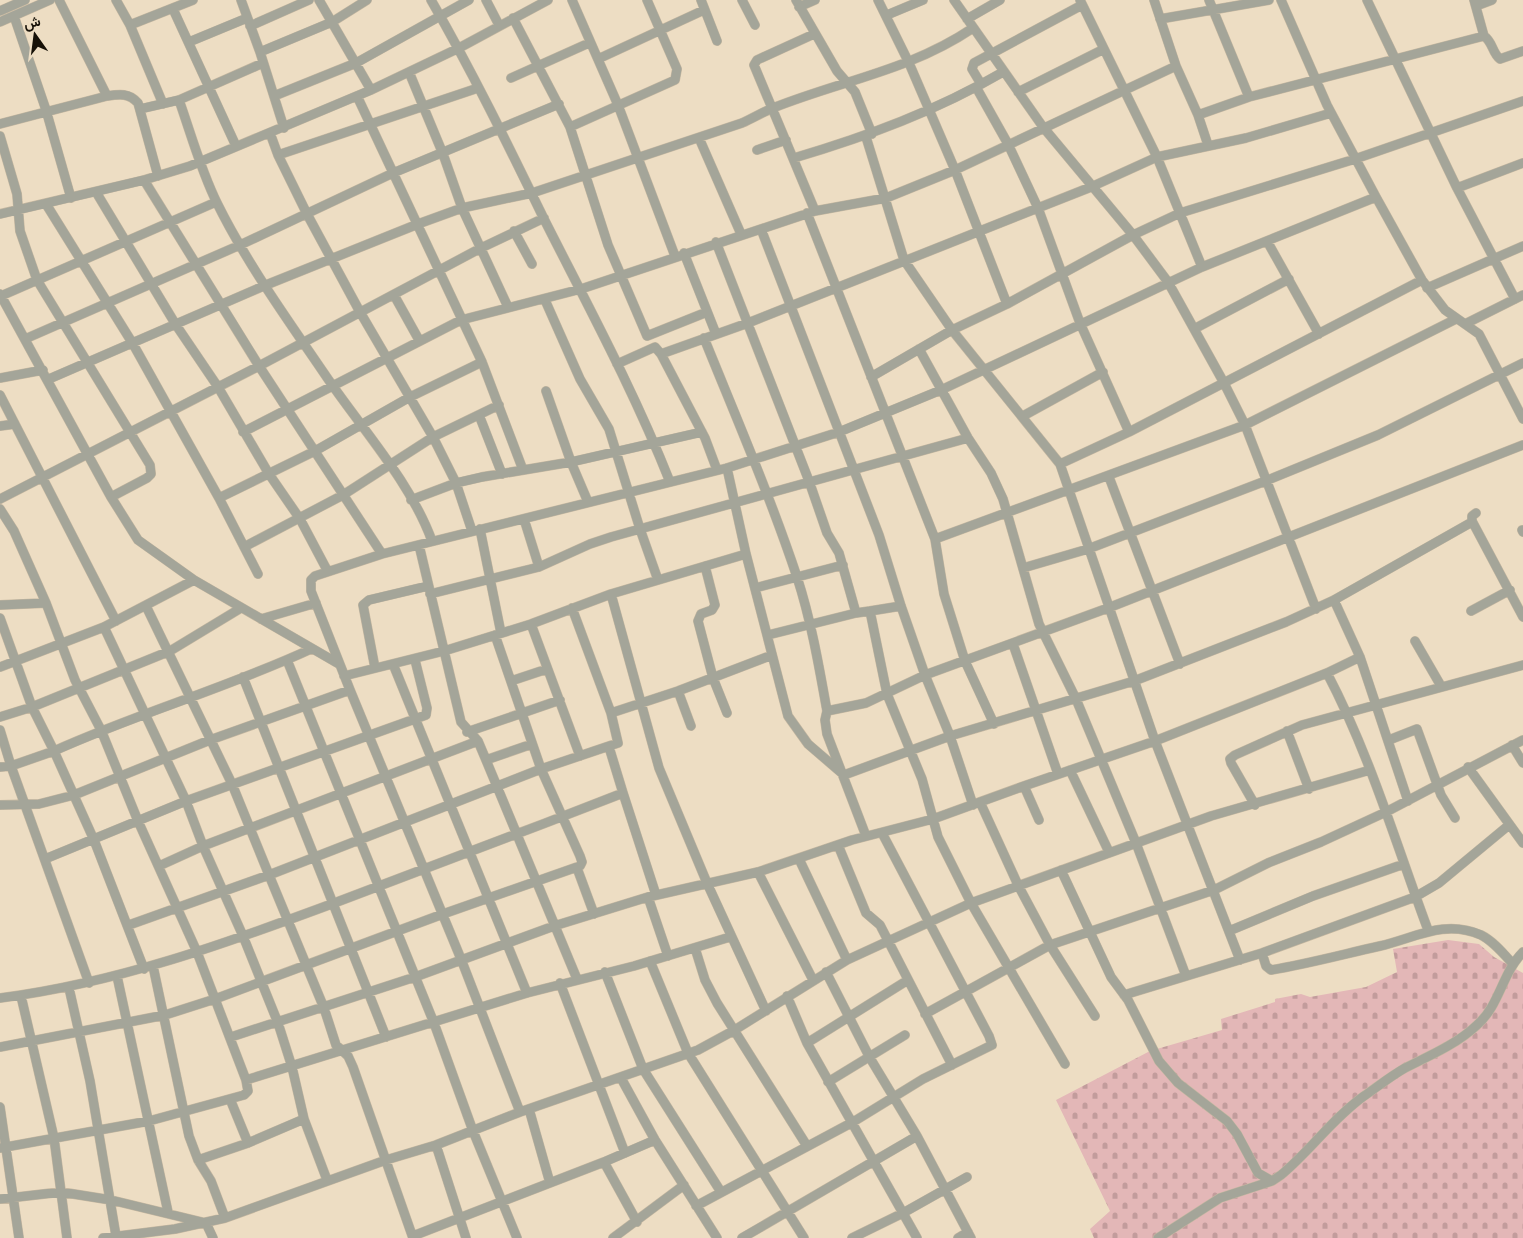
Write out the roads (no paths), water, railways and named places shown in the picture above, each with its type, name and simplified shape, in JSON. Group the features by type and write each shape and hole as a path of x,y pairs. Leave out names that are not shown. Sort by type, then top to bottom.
{"street":[{"path":"0,11 25,0"},
{"path":"0,22 50,0"},
{"path":"59,0 107,96"},
{"path":"116,0 130,24 163,104"},
{"path":"130,24 193,0"},
{"path":"241,0 284,128"},
{"path":"189,42 309,0"},
{"path":"319,0 371,90"},
{"path":"260,52 332,22 368,0"},
{"path":"432,0 459,48 617,364 670,482"},
{"path":"274,96 356,62 469,0"},
{"path":"486,0 499,25"},
{"path":"0,214 144,180 201,161 284,128 371,90 459,48 513,18 532,4 548,0"},
{"path":"572,0 589,43 618,105 637,158 716,334"},
{"path":"570,127 670,83 677,77 677,69 647,0"},
{"path":"742,0 755,25"},
{"path":"815,0 797,4 837,71 858,98 904,260 952,330 1060,464 1070,488 1088,549 1155,741 1240,960"},
{"path":"878,0 887,15 930,111 980,229 1007,304"},
{"path":"887,15 923,0"},
{"path":"954,0 1043,127 1091,187 1133,235 1168,282 1245,425 1268,480 1288,539 1316,608"},
{"path":"967,19 1000,0"},
{"path":"1154,0 1176,66 1198,115 1208,145"},
{"path":"1209,0 1249,97"},
{"path":"1160,19 1269,0"},
{"path":"1281,0 1331,113 1376,198 1425,284 1439,304 1456,319 1479,334 1523,419"},
{"path":"1367,0 1457,188 1494,259 1519,297 1465,324"},
{"path":"1492,0 1475,3 1484,36 1492,43 1496,56 1500,59 1523,51"},
{"path":"598,59 660,30 703,3 717,41"},
{"path":"1129,432 1080,323 1038,208 979,86 972,65 1081,3 1157,157 1202,267"},
{"path":"173,9 210,85 236,146"},
{"path":"14,16 46,110 71,198"},
{"path":"513,18 570,127 620,276 647,336 658,351 702,432 717,470"},
{"path":"49,379 266,285 418,224 462,208 532,193 750,120 772,108 909,63 947,44 973,28"},
{"path":"814,34 755,63 756,73 794,158 836,288 935,539 944,594 965,661 994,724"},
{"path":"1198,115 1249,97 1484,36"},
{"path":"511,78 589,43"},
{"path":"1018,92 1104,49"},
{"path":"140,109 179,100 263,63"},
{"path":"243,432 461,320 580,290 716,242 811,212 886,198 954,170 1176,66"},
{"path":"409,72 443,154 462,208 508,307"},
{"path":"794,158 869,135 930,111 1003,72"},
{"path":"278,155 370,122 478,88"},
{"path":"0,124 46,110 107,96 119,94 130,96 138,103 158,176"},
{"path":"357,96 482,362 523,470"},
{"path":"179,100 216,202 240,245 333,386 390,466 423,520 432,541"},
{"path":"871,377 952,330 1007,304 1133,235 1180,213 1355,159 1523,101"},
{"path":"25,339 240,245 393,173 443,154 559,104"},
{"path":"617,364 748,323 980,229 1091,187 1157,157 1246,138 1331,113"},
{"path":"0,1047 165,1015 215,999 352,947 581,865 581,860 541,769 511,681 498,634 490,579 476,530 434,437 331,259 278,155 270,133"},
{"path":"0,136 17,194 20,230 37,280 150,465 150,474 111,497"},
{"path":"699,138 740,234"},
{"path":"757,150 786,140"},
{"path":"1457,188 1523,164"},
{"path":"144,180 259,366 382,554"},
{"path":"96,192 176,325 218,387 268,474 300,519 327,570"},
{"path":"550,1183 524,1110 479,1007 443,914 339,664 311,591 311,580 327,570 382,554 727,468 839,432 942,390 984,368 1202,267 1376,198"},
{"path":"216,202 1,295 49,379 111,497 138,540 194,580 339,664"},
{"path":"46,204 133,344 219,498 258,574"},
{"path":"0,499 170,410 304,343 480,248 544,218"},
{"path":"761,229 879,536 925,675 977,804 1050,945 1095,1016"},
{"path":"514,231 532,264"},
{"path":"1267,241 1319,334"},
{"path":"716,242 809,481 827,533 840,553 856,613"},
{"path":"1060,464 1129,432 1319,334 1425,284 1494,259 1523,246"},
{"path":"1194,329 1289,279"},
{"path":"394,295 419,340"},
{"path":"545,300 580,379 609,430 658,580"},
{"path":"647,336 707,312"},
{"path":"935,539 1008,514 1070,488 1108,476 1245,425 1456,319"},
{"path":"704,338 766,493 797,578 810,624 828,710 826,730 866,836"},
{"path":"919,349 968,438 991,473 1008,514 1043,632 1076,700 1136,843 1186,976"},
{"path":"219,498 315,452 410,397 482,362"},
{"path":"1023,568 1088,549 1268,480 1378,435 1523,364"},
{"path":"0,378 43,370"},
{"path":"1023,416 1103,372"},
{"path":"546,390 571,462 588,502"},
{"path":"0,394 116,621"},
{"path":"244,547 343,495 434,437 499,406"},
{"path":"478,415 502,474"},
{"path":"0,426 15,424"},
{"path":"411,500 456,483 571,462 702,432"},
{"path":"375,668 363,604 369,600 490,579 539,567 590,544 766,493 968,438"},
{"path":"828,710 858,706 925,675 1013,644 1288,539 1523,445"},
{"path":"727,468 746,554 786,709 792,724 808,744 844,776"},
{"path":"1108,476 1180,664"},
{"path":"0,509 14,531 46,602 80,688 101,730 138,821 197,952 246,1080 247,1093 149,1121 3,1147"},
{"path":"844,776 950,736 1076,700 1180,664 1334,600 1474,518 1523,617"},
{"path":"524,519 539,567"},
{"path":"419,545 461,722 467,732 478,741 535,882 577,979"},
{"path":"344,676 444,652 531,624 612,594 746,554"},
{"path":"755,588 843,565"},
{"path":"705,566 715,605 712,610 701,614 698,621 713,678 727,713"},
{"path":"0,667 62,645 104,627 194,580"},
{"path":"1471,611 1510,590"},
{"path":"612,594 659,768 706,883 766,1010"},
{"path":"1334,600 1360,657 1408,800"},
{"path":"0,605 46,602"},
{"path":"261,619 316,603"},
{"path":"146,606 170,651 232,784 324,1008 336,1045 348,1056 353,1067 413,1237 655,1140"},
{"path":"768,635 856,613 901,606"},
{"path":"0,718 170,651 241,608"},
{"path":"129,925 405,824 541,769 608,747 619,741 572,608"},
{"path":"870,611 887,694 910,750 938,837 971,903 1065,1064"},
{"path":"0,618 32,707 74,795 129,925 149,967 165,1015 186,1111 189,1136 198,1160 209,1176 225,1218"},
{"path":"531,624 580,756"},
{"path":"104,627 146,712 164,758 186,800 203,846 243,936 278,1023 292,1067 304,1119 327,1180"},
{"path":"1415,641 1441,686"},
{"path":"1013,644 1058,774"},
{"path":"0,767 11,766 54,751 146,712 192,697 311,649"},
{"path":"610,713 678,691 772,655"},
{"path":"230,1037 415,977 554,926 652,896 758,872 799,860 866,836 933,820 1024,786 1155,741 1328,673 1360,657"},
{"path":"287,660 434,1023 473,1132 516,1238"},
{"path":"45,859 186,800 426,715 428,712 415,660"},
{"path":"393,664 528,992"},
{"path":"1255,805 1230,759 1287,731 1441,686 1523,665"},
{"path":"511,681 547,669"},
{"path":"1328,673 1348,714 1370,770 1428,930"},
{"path":"243,677 352,947 386,1037"},
{"path":"0,805 39,804 74,795 210,740 350,690"},
{"path":"678,691 691,726"},
{"path":"467,732 560,700"},
{"path":"1389,740 1417,729 1437,785 1455,818"},
{"path":"0,730 11,766 89,983"},
{"path":"1287,731 1309,789"},
{"path":"925,1014 1050,945 1214,890 1268,862 1321,842 1386,812 1468,767 1523,740"},
{"path":"158,866 203,846 342,795 478,741"},
{"path":"486,760 532,744"},
{"path":"1512,745 1523,763"},
{"path":"608,747 623,793 668,956"},
{"path":"1468,767 1523,842"},
{"path":"1070,770 1109,852"},
{"path":"103,1238 206,1223 225,1218 327,1180 473,1132 524,1110 622,1078 706,1046 847,960 929,920 1018,885 1186,824 1370,770"},
{"path":"1024,786 1039,820"},
{"path":"0,998 69,988 197,952 424,870 623,793"},
{"path":"1124,995 1262,953 1415,897 1439,883 1509,825"},
{"path":"696,1206 852,1122 952,1065 992,1045 929,920 882,833"},
{"path":"838,845 866,913 878,922 952,1065"},
{"path":"799,860 847,960"},
{"path":"1230,931 1313,896 1404,864"},
{"path":"576,868 594,914"},
{"path":"1062,870 1111,977 1124,995 1167,1072 1190,1094 1227,1121 1237,1134 1258,1173 1272,1181"},
{"path":"758,872 813,980"},
{"path":"1262,953 1266,966 1271,970 1384,945 1428,930 1452,930 1480,935 1495,946 1512,963"},
{"path":"246,1080 434,1023 528,992 650,961 730,937"},
{"path":"695,948 710,990 733,1031 807,1146"},
{"path":"1158,1238 1220,1198 1272,1181 1293,1165 1336,1118 1352,1105 1402,1070 1455,1041 1478,1025 1495,1004 1512,963 1522,953"},
{"path":"650,961 688,1053 760,1171 804,1238"},
{"path":"605,972 643,1070 721,1192"},
{"path":"826,972 870,1058 946,1188 969,1235 958,1238"},
{"path":"117,976 168,1212"},
{"path":"808,1043 908,980"},
{"path":"560,983 625,1153"},
{"path":"69,988 100,1130 116,1236"},
{"path":"21,996 54,1138 67,1238"},
{"path":"787,996 828,1082 874,1160 916,1238"},
{"path":"828,1082 905,1035"},
{"path":"622,1078 655,1140 717,1238"},
{"path":"230,1099 248,1143"},
{"path":"0,1108 3,1147 19,1238"},
{"path":"198,1160 248,1143 304,1119"},
{"path":"742,1238 917,1136"},
{"path":"436,1145 466,1238"},
{"path":"604,1162 638,1222"},
{"path":"852,1238 869,1235 903,1213 967,1177"},
{"path":"613,1238 638,1222 684,1185"},
{"path":"0,1199 62,1192 111,1200 168,1212 206,1223 213,1238"}]}
